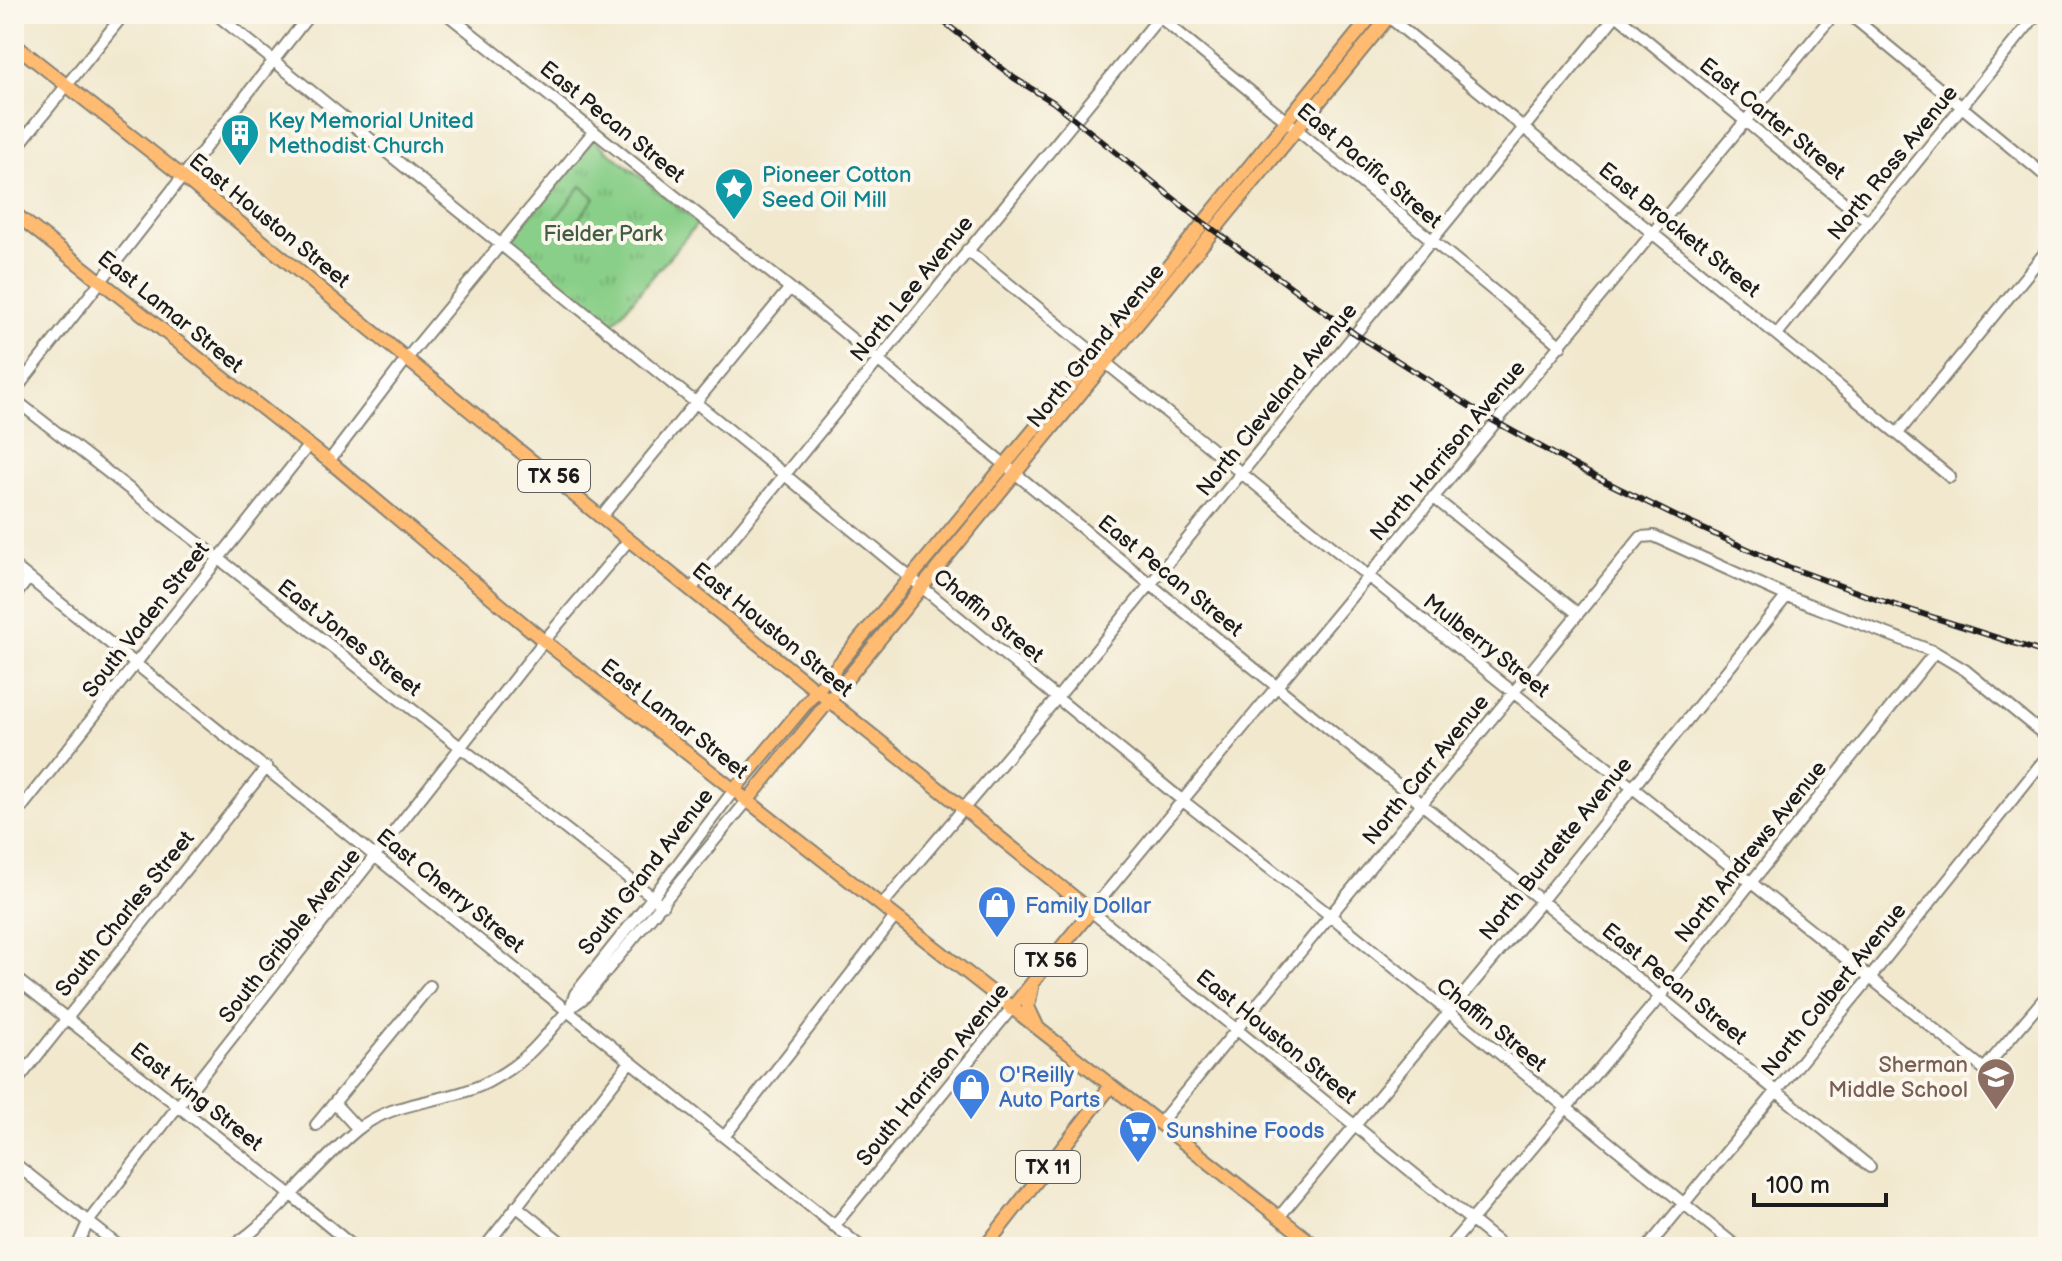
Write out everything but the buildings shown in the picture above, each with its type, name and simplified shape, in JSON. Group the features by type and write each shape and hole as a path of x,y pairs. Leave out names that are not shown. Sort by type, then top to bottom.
{"main road":[{"name":"North Grand Avenue","path":"1292,127 1373,14"},
{"name":"North Grand Avenue","path":"830,701 1015,474 1102,358 1388,15"},
{"name":"East Houston Street","path":"14,44 408,357 629,540 1091,911"},
{"name":"East Lamar Street","path":"14,213 329,461 544,641 1317,1247"},
{"name":"North Grand Avenue","path":"818,691 1005,465 1102,358"},
{"name":"South Grand Avenue","path":"734,790 818,691"},
{"name":"South Grand Avenue","path":"747,801 830,701"},
{"name":"South Harrison Avenue","path":"1011,1009 1091,911"},
{"path":"1034,982 1028,1007 1031,1018 1044,1035"},
{"name":"TX 11","path":"985,1247 1110,1087"}],"street":[{"path":"14,151 124,14"},
{"name":"Chaffin Street","path":"216,14 1183,801 1331,916 1446,1013 1737,1247"},
{"path":"14,392 310,14"},
{"name":"East Pecan Street","path":"447,14 790,288 1276,687 1870,1167"},
{"name":"East Carter Street","path":"1616,14 1868,222"},
{"name":"North Cleveland Avenue","path":"881,906 1058,697 1616,14"},
{"name":"North Harrison Avenue","path":"1091,911 1834,14"},
{"path":"1849,14 2048,178"},
{"name":"North Ross Avenue","path":"1777,334 2037,14"},
{"name":"East Pacific Street","path":"1159,15 1561,346"},
{"name":"North Lee Avenue","path":"692,588 1159,15"},
{"name":"East Brockett Street","path":"1388,15 1950,477"},
{"path":"329,461 408,357 594,131"},
{"path":"1898,433 2048,249"},
{"name":"Mulberry Street","path":"967,250 1984,1069 2048,994"},
{"path":"602,516 790,288"},
{"name":"East Jones Street","path":"14,399 663,905"},
{"name":"South Vaden Street","path":"14,817 308,446"},
{"path":"1433,497 1577,613"},
{"name":"North Carr Avenue","path":"1159,1124 1636,541 1646,535 1654,536 1787,596"},
{"name":"South Gribble Avenue","path":"77,1247 88,1222 178,1106 544,641 629,540"},
{"name":"East Cherry Street","path":"14,566 570,1008 630,1062 861,1247"},
{"path":"14,597 29,578"},
{"path":"1787,596 1935,652 1965,670 2048,738"},
{"name":"North Burdette Avenue","path":"1279,1217 1542,900 1787,596"},
{"name":"North Andrews Avenue","path":"1449,1247 1659,998 1935,652"},
{"name":"North Colbert Avenue","path":"1648,1247 1869,979 2048,755"},
{"name":"South Charles Street","path":"14,1085 267,767"},
{"name":"South Grand Avenue","path":"570,1008 575,994 734,790"},
{"name":"South Grand Avenue","path":"231,1247 264,1221 358,1129 405,1106 465,1092 489,1081 539,1044 570,1008 584,998 747,801"},
{"path":"715,814 728,824"},
{"name":"East Houston Street","path":"1091,911 1504,1247"},
{"path":"724,1137 895,917"},
{"name":"East King Street","path":"14,977 354,1247"},
{"path":"316,1125 430,986"},
{"name":"South Harrison Avenue","path":"834,1226 1011,1009"},
{"path":"485,1247 630,1062"},
{"path":"335,1104 358,1129"},
{"path":"14,1163 120,1247"},
{"path":"516,1206 567,1247"}],"green space":[{"name":"Fielder Park","path":"593,139 698,223 610,327 507,243"},
{"path":"581,186 595,198 568,232 554,221"}],"railway":[{"path":"934,14 1014,78 1053,102 1204,223 1355,334 1485,416 1590,474 1783,565 1876,599 2048,654"}],"place":[{"name":"Key Memorial United Methodist Church","path":"240,167"},
{"name":"Pioneer Cotton Seed Oil Mill","path":"734,221"},
{"name":"Family Dollar","path":"997,939"},
{"name":"Sherman Middle School","path":"1996,1111"},
{"name":"O'Reilly Auto Parts","path":"971,1121"},
{"name":"Sunshine Foods","path":"1138,1164"}]}
